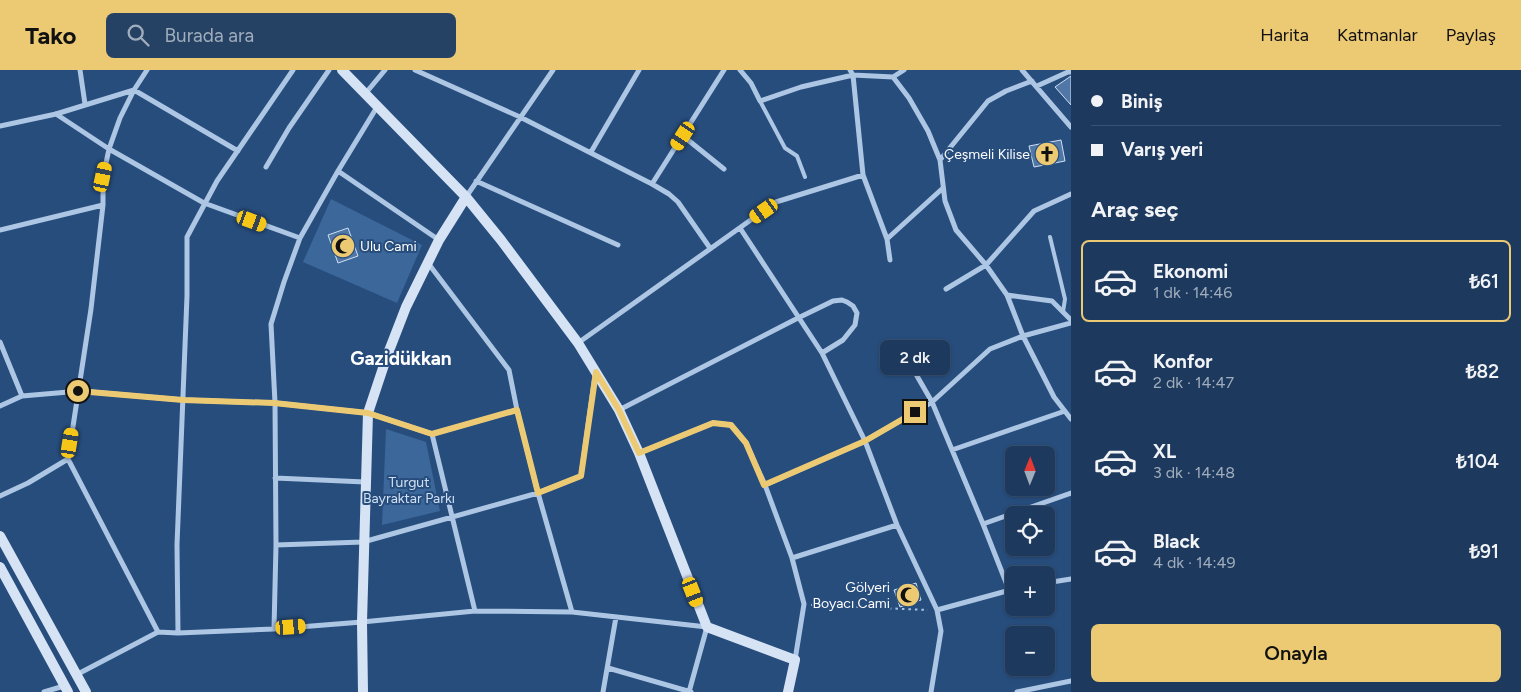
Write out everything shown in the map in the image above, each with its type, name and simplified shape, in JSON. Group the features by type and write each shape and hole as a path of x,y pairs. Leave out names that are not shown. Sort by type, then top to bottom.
{"street":[{"path":"80,70 85,104"},
{"path":"147,70 134,90 120,118 109,149 103,177 102,205 91,309 68,459 158,632"},
{"path":"178,633 177,545 188,296 187,237 204,203 293,70"},
{"path":"266,167 289,128 329,70"},
{"path":"342,70 466,197 501,240 578,343 619,410 639,453 707,627 690,692 608,668"},
{"path":"364,94 384,70"},
{"path":"416,70 592,152 669,194 678,202 710,248"},
{"path":"363,692 363,542 368,413 399,323 427,262 476,181 553,70"},
{"path":"592,152 638,70"},
{"path":"652,184 724,70"},
{"path":"740,70 751,82 760,101 852,73 893,77 904,70"},
{"path":"1022,70 1071,127"},
{"path":"1037,86 1071,72"},
{"path":"852,73 863,175 887,239 890,260"},
{"path":"893,77 909,98 928,131 940,160 945,201 956,230 986,265 1007,295 1023,336 1054,396 1071,419"},
{"path":"940,160 988,101 1006,91 1032,81"},
{"path":"0,126 56,114 134,90 238,151"},
{"path":"274,628 276,545 272,324 284,282 300,238 377,107"},
{"path":"56,114 109,149 204,203 300,238"},
{"path":"683,136 724,169"},
{"path":"338,171 439,240"},
{"path":"578,343 776,202 863,175"},
{"path":"476,181 618,245"},
{"path":"887,239 943,188"},
{"path":"946,289 986,265 1034,211 1071,194"},
{"path":"0,230 102,205"},
{"path":"740,228 822,353 865,441 897,525 937,610 941,631 930,692"},
{"path":"427,262 509,370 538,493 572,612"},
{"path":"764,485 865,441 932,402 990,349 1023,336 1071,322 1052,301 1007,295"},
{"path":"619,410 798,318 838,300 847,302 853,306 857,317 855,325 843,340 822,353"},
{"path":"0,342 22,396"},
{"path":"898,343 932,402 1005,575"},
{"path":"276,545 363,542 538,493 581,476 596,372"},
{"path":"0,406 22,396 78,391 183,400 274,403 368,413 432,434 517,410"},
{"path":"952,450 1065,411"},
{"path":"639,453 713,423 731,425 746,443 792,558 804,604 788,692"},
{"path":"432,434 475,611"},
{"path":"0,496 28,483 68,459"},
{"path":"275,478 365,482"},
{"path":"983,524 1071,493"},
{"path":"792,558 897,525"},
{"path":"0,536 86,692"},
{"path":"0,567 66,689 44,692"},
{"path":"1055,582 1071,579"},
{"path":"937,610 1005,591"},
{"path":"76,676 158,632 178,633 274,628 475,611 572,612 707,627 795,660"},
{"path":"603,692 616,617"},
{"path":"1017,692 1071,681"}],"lane":[{"path":"760,101 786,148 797,156 805,178"},
{"path":"1050,237 1066,299 1063,312"}],"path":[{"path":"804,604 815,606 937,610"}],"green space":[{"path":"331,199 422,245 397,303 303,262"},
{"name":"Turgut Bayraktar Parkı","path":"386,429 426,442 440,511 382,525"}],"building":[{"path":"1071,76 1071,105 1055,87"},
{"name":"Çeşmeli Kilise","path":"1061,140 1065,161 1034,167 1029,146"},
{"name":"Ulu Cami","path":"348,228 358,256 338,263 328,235"},
{"name":"Gölyeri Boyacı Cami","path":"916,583 921,600 900,607 894,590"}],"place":[{"name":"Çeşmeli Kilise","path":"1047,154"},
{"name":"Ulu Cami","path":"343,246"},
{"name":"Gölyeri Boyacı Cami","path":"908,595"}],"district":[{"name":"Gazidükkan","path":"401,358"}],"route":[{"path":"78,391 183,400 274,403 368,413 432,434 517,410 538,493 581,476 596,372 619,410 639,453 713,423 731,425 746,443 764,485 865,441 915,412"}]}
